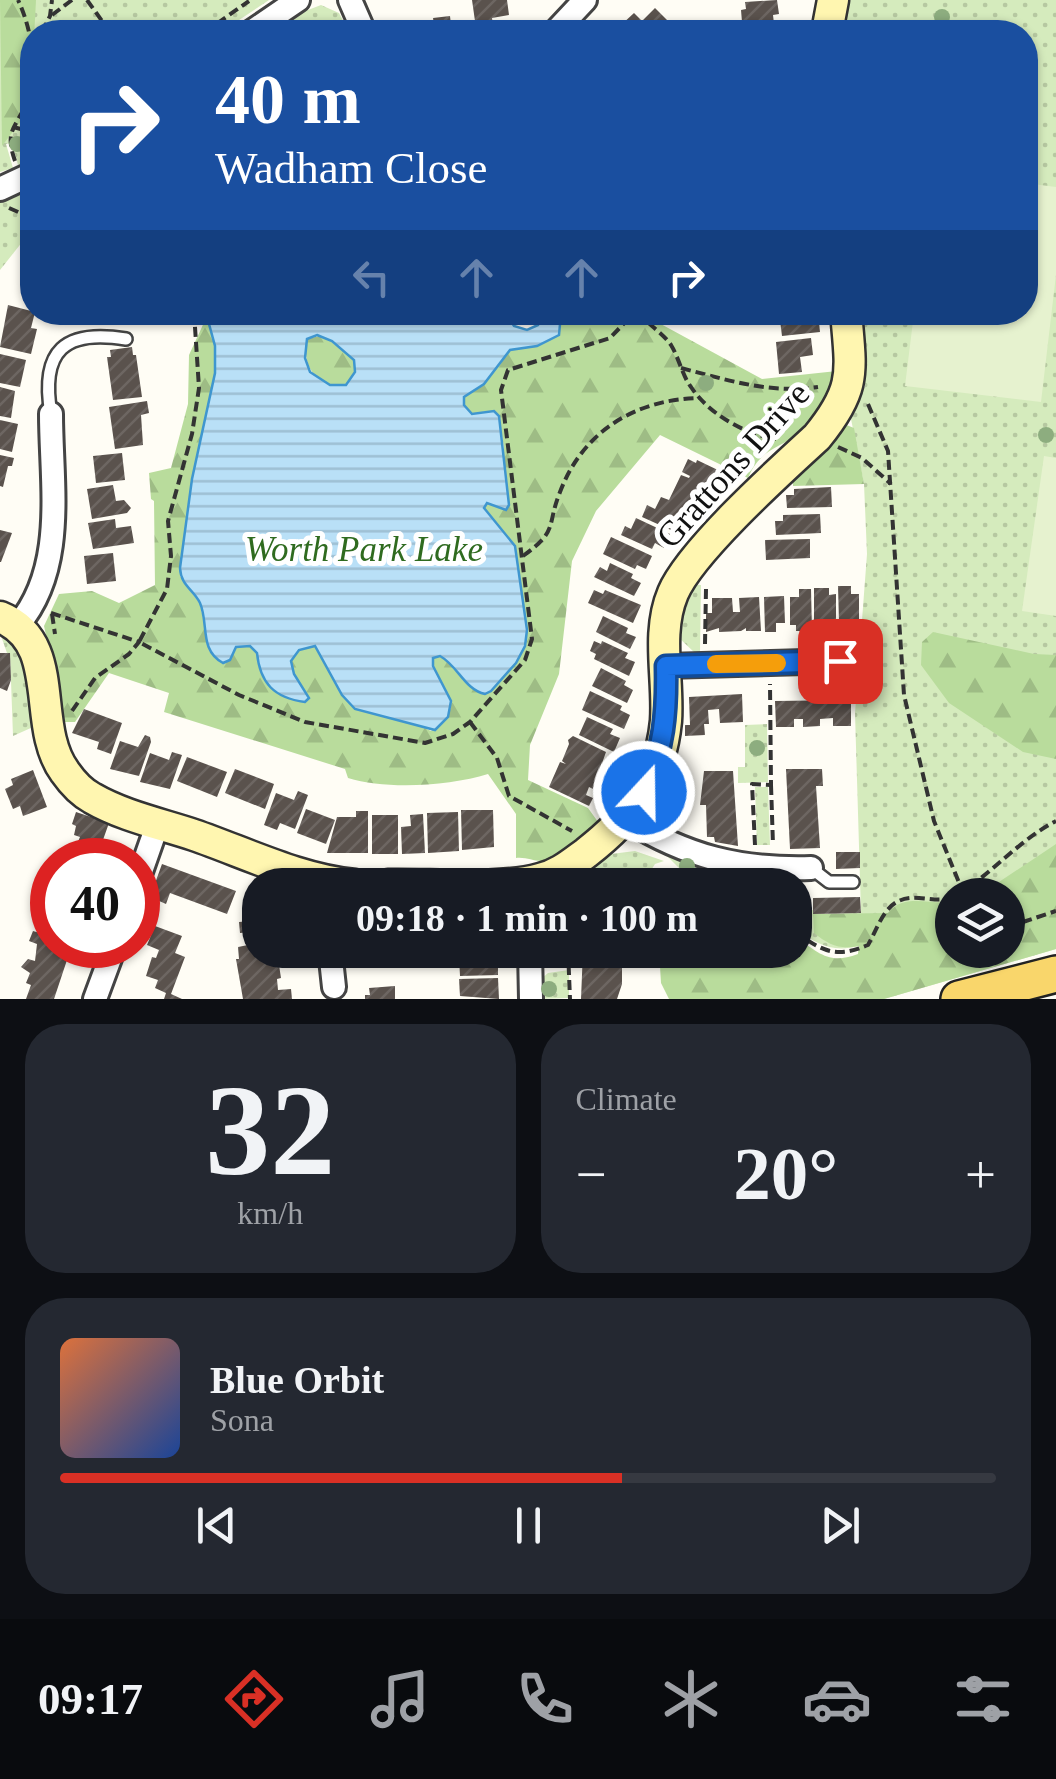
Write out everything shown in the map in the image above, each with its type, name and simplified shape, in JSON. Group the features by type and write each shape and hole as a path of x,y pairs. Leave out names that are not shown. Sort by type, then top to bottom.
{"main road":[{"path":"959,999 1056,974"}],"street":[{"path":"269,20 298,0"},
{"path":"566,20 585,0"},
{"name":"Grattons Drive","path":"566,868 626,819 644,792 659,760 666,724 665,622 681,577 818,437 849,385 847,325"},
{"path":"51,414 51,557 16,617 40,664 47,733 57,760 77,787 105,804 292,868"},
{"path":"666,666 840,661"},
{"path":"626,819 664,843 761,868"},
{"path":"153,838 158,823"},
{"path":"96,999 106,968"},
{"path":"332,968 334,986"},
{"path":"530,968 531,999"}],"lane":[{"path":"51,414 48,376 57,353 71,340 86,335 126,339"},
{"path":"812,868 829,882 853,882"}],"path":[{"path":"48,20 52,0"},
{"path":"50,16 72,0"},
{"path":"222,20 249,1"},
{"path":"18,181 10,146 12,127 20,111"},
{"path":"12,127 20,129"},
{"path":"0,198 20,213"},
{"path":"47,733 68,717 101,671 139,642 167,589 171,556 168,521 192,434 199,388 195,325"},
{"path":"16,617 71,618 139,642 239,695 304,722 426,744 452,734 470,722 525,660 532,639 502,390 508,370 610,338 623,325"},
{"path":"649,325 672,347 700,398 720,416 768,438 787,441 818,437 862,458 892,484"},
{"path":"681,368 744,384 789,390 849,385 868,404 888,451 904,695 934,822 953,878"},
{"path":"523,556 550,533 561,488 582,449 602,429 622,416 660,401 700,398"},
{"path":"681,577 706,585 706,664"},
{"path":"765,868 770,663"},
{"path":"470,722 496,758 509,796 548,820 600,842"},
{"path":"765,868 752,784 770,785"},
{"path":"983,878 1034,832 1056,820"},
{"path":"812,942 844,954 868,945 892,903 908,898 935,901"},
{"path":"1025,922 1056,911"},
{"path":"569,968 570,999"}],"green space":[{"path":"0,0 269,0 239,20 20,20 20,164 12,143 6,144 13,168 0,172"},
{"path":"0,0 36,0 35,20 20,20 20,122 2,146"},
{"path":"842,0 1056,0 1056,949 1025,958 1025,878 935,878 935,968 991,968 884,999 858,970 859,946 825,946 812,940 812,910 814,914 861,913 855,713 867,554 864,484 846,394 865,387 857,325 1038,325 1038,20 838,20"},
{"path":"321,5 339,13 343,20 283,20 304,6 308,10"},
{"path":"1038,185 1056,187 1056,275 1041,402 905,386 913,325 1038,325"},
{"path":"20,191 20,245 0,270 0,200"},
{"path":"203,325 209,325 215,346 215,373 192,479 180,576 200,604 210,652 223,663 236,647 250,646 257,653 261,672 271,687 285,697 305,702 309,697 294,674 291,661 299,650 315,646 337,687 431,731 448,717 451,706 433,658 440,656 472,688 485,694 523,652 527,630 515,547 484,508 488,503 501,509 504,448 499,416 488,411 472,414 464,405 464,397 480,387 510,350 537,346 559,335 560,325 663,325 762,379 837,371 816,416 794,437 762,457 748,478 660,435 596,511 572,561 559,674 530,745 528,780 588,808 601,826 556,858 516,858 516,814 488,774 418,785 363,782 348,778 345,769 164,712 169,693 109,673 75,722 65,722 44,626 59,594 92,591 119,603 155,585 154,501 149,473 171,468 188,404 189,355"},
{"path":"323,335 354,360 355,372 346,385 319,379 309,366 307,339"},
{"path":"844,424 854,428 864,484 793,486 793,478"},
{"path":"1044,456 1056,458 1056,616 1022,611"},
{"path":"688,584 701,585 700,651 695,653 677,636"},
{"path":"933,632 1034,654 1056,655 1056,759 1023,752 949,703 921,665 922,642"},
{"path":"0,633 19,651 31,687 33,727 13,736 10,654"},
{"path":"767,724 768,782 738,783 738,767 745,767 745,725"},
{"path":"755,787 768,787 770,845 757,845"},
{"path":"1056,844 1056,949 1025,958 1025,878 1005,878"},
{"path":"635,851 664,861 652,868 589,868 611,854"},
{"path":"665,854 716,868 679,868"},
{"path":"909,902 935,902 935,968 991,968 884,999 669,999 661,983 660,968 812,968 812,948 831,958 858,954 859,946 835,946 814,933 813,914 888,913"},
{"path":"569,970 569,998 536,999 541,979 548,973"}],"water":[{"path":"209,325 513,325 527,330 538,325 560,325 559,335 537,346 510,350 484,384 464,397 464,405 472,414 494,411 499,416 509,505 506,510 487,503 484,508 515,546 527,630 525,646 516,663 491,691 478,692 446,660 440,656 433,658 433,666 451,701 448,717 435,730 355,709 342,695 315,646 299,650 291,661 309,698 305,702 285,697 270,687 261,673 257,653 250,646 236,647 230,660 223,663 215,658 208,644 200,603 185,583 180,568 192,479 215,373 215,346","holes":["317,335 332,341 354,360 355,372 346,385 330,385 310,372 305,358 307,339"]}],"building":[{"path":"472,0 507,0 509,15 475,20"},
{"path":"777,0 779,14 773,15 774,20 742,20 745,2"},
{"path":"655,8 667,20 643,20"},
{"path":"8,305 20,308 20,325 37,329 31,354 0,347"},
{"path":"781,325 819,325 820,332 782,336"},
{"path":"811,338 813,355 800,357 802,372 779,374 776,342"},
{"path":"132,347 142,397 113,400 107,357 111,357 110,350"},
{"path":"0,354 26,360 20,387 0,383"},
{"path":"0,387 15,391 11,418 0,416"},
{"path":"147,401 149,413 141,415 143,445 115,449 109,407"},
{"path":"0,420 18,424 12,452 0,449"},
{"path":"122,453 125,480 96,483 93,456"},
{"path":"0,455 14,458 3,487 0,486"},
{"path":"688,459 722,472 721,476 730,481 724,494 713,489 697,513 692,511 686,517 682,535 642,517 647,505 655,509 661,497 669,500 681,475 689,478 682,472"},
{"path":"113,485 116,501 124,500 131,508 127,513 92,519 87,489"},
{"path":"831,487 832,507 787,508 786,495 794,495 794,489"},
{"path":"820,514 821,533 776,535 775,521 783,521 783,515"},
{"path":"636,518 670,534 664,548 655,543 652,549 621,535 625,526 631,529"},
{"path":"115,519 116,528 131,526 134,543 93,549 88,523"},
{"path":"0,530 12,533 1,562 0,562"},
{"path":"611,537 652,556 646,569 637,565 635,569 603,554"},
{"path":"810,539 810,558 766,560 765,540"},
{"path":"113,553 116,581 87,584 84,556"},
{"path":"610,563 633,574 631,578 641,583 634,596 594,577 600,567 607,571"},
{"path":"838,586 851,586 851,594 859,594 859,622 839,622"},
{"path":"814,588 829,588 829,595 836,594 836,622 827,622 827,631 814,631"},
{"path":"799,589 811,589 812,631 796,631 796,625 790,625 790,597 799,597"},
{"path":"594,590 603,594 605,590 641,605 633,623 588,603"},
{"path":"784,596 785,623 776,623 776,632 765,632 764,597"},
{"path":"759,597 761,631 746,628 719,632 719,628 706,632 706,613 712,613 712,598 732,598 733,612 740,612 739,598"},
{"path":"603,616 628,628 626,633 636,637 630,649 596,632"},
{"path":"594,641 628,653 625,658 635,662 629,676 594,659 596,654 590,651"},
{"path":"0,653 10,653 11,680 7,691 0,688"},
{"path":"601,668 626,681 624,685 633,690 627,703 592,686"},
{"path":"590,691 622,706 620,710 630,715 624,729 582,710"},
{"path":"742,694 743,722 720,723 719,709 708,710 705,735 685,736 685,725 690,725 689,697"},
{"path":"851,700 851,726 833,726 833,718 820,719 820,726 803,727 803,719 794,719 794,727 776,727 775,701"},
{"path":"84,709 122,723 111,754 97,749 99,742 72,733"},
{"path":"587,717 613,729 610,734 620,738 614,752 579,735"},
{"path":"145,735 151,742 139,776 110,769 120,741 138,747"},
{"path":"573,736 606,752 593,789 589,787 586,795 593,798 589,806 549,787 560,762 566,764 562,761"},
{"path":"172,752 182,755 170,789 140,782 150,753 169,760"},
{"path":"187,757 227,772 217,797 177,781"},
{"path":"235,769 274,784 265,809 225,793"},
{"path":"786,769 822,769 823,786 816,786 820,848 790,849"},
{"path":"33,770 47,807 23,816 20,806 13,809 5,789 13,785 11,779"},
{"path":"704,771 733,771 738,846 707,837 706,805 700,805"},
{"path":"298,791 308,795 295,829 280,823 277,830 264,825 276,793 294,800"},
{"path":"306,809 335,820 326,844 297,833"},
{"path":"461,810 493,810 494,847 462,850"},
{"path":"356,811 368,811 368,853 327,853 337,817 356,817"},
{"path":"76,812 109,823 104,838 80,838 74,835 76,826 72,824"},
{"path":"458,812 459,851 428,853 427,813"},
{"path":"423,814 425,853 402,854 401,827 411,826 410,815"},
{"path":"372,815 398,815 398,854 372,854"},
{"path":"836,852 860,852 860,868 836,869"},
{"path":"162,864 236,891 227,914 170,893 166,904 160,901"},
{"path":"860,897 861,913 813,914 813,898"},
{"path":"160,928 182,936 175,953 185,957 171,994 182,999 164,999 166,993 155,988 158,980 146,976 149,968 160,968"},
{"path":"242,946 242,968 279,968 278,990 291,989 292,999 243,999 236,959 238,947"},
{"path":"28,959 30,968 64,968 54,999 26,999 30,973 21,967"},
{"path":"460,968 498,968 498,975 460,976"},
{"path":"582,968 622,968 617,999 581,999"},
{"path":"498,978 499,999 460,996 459,979"},
{"path":"395,986 395,999 365,999 365,995 370,995 369,988"}],"slow traffic":[{"path":"716,664 777,663"}],"route":[{"path":"644,792 659,760 666,724 666,666 840,661"}],"park label":[{"name":"Worth Park Lake","path":"364,549"}]}
